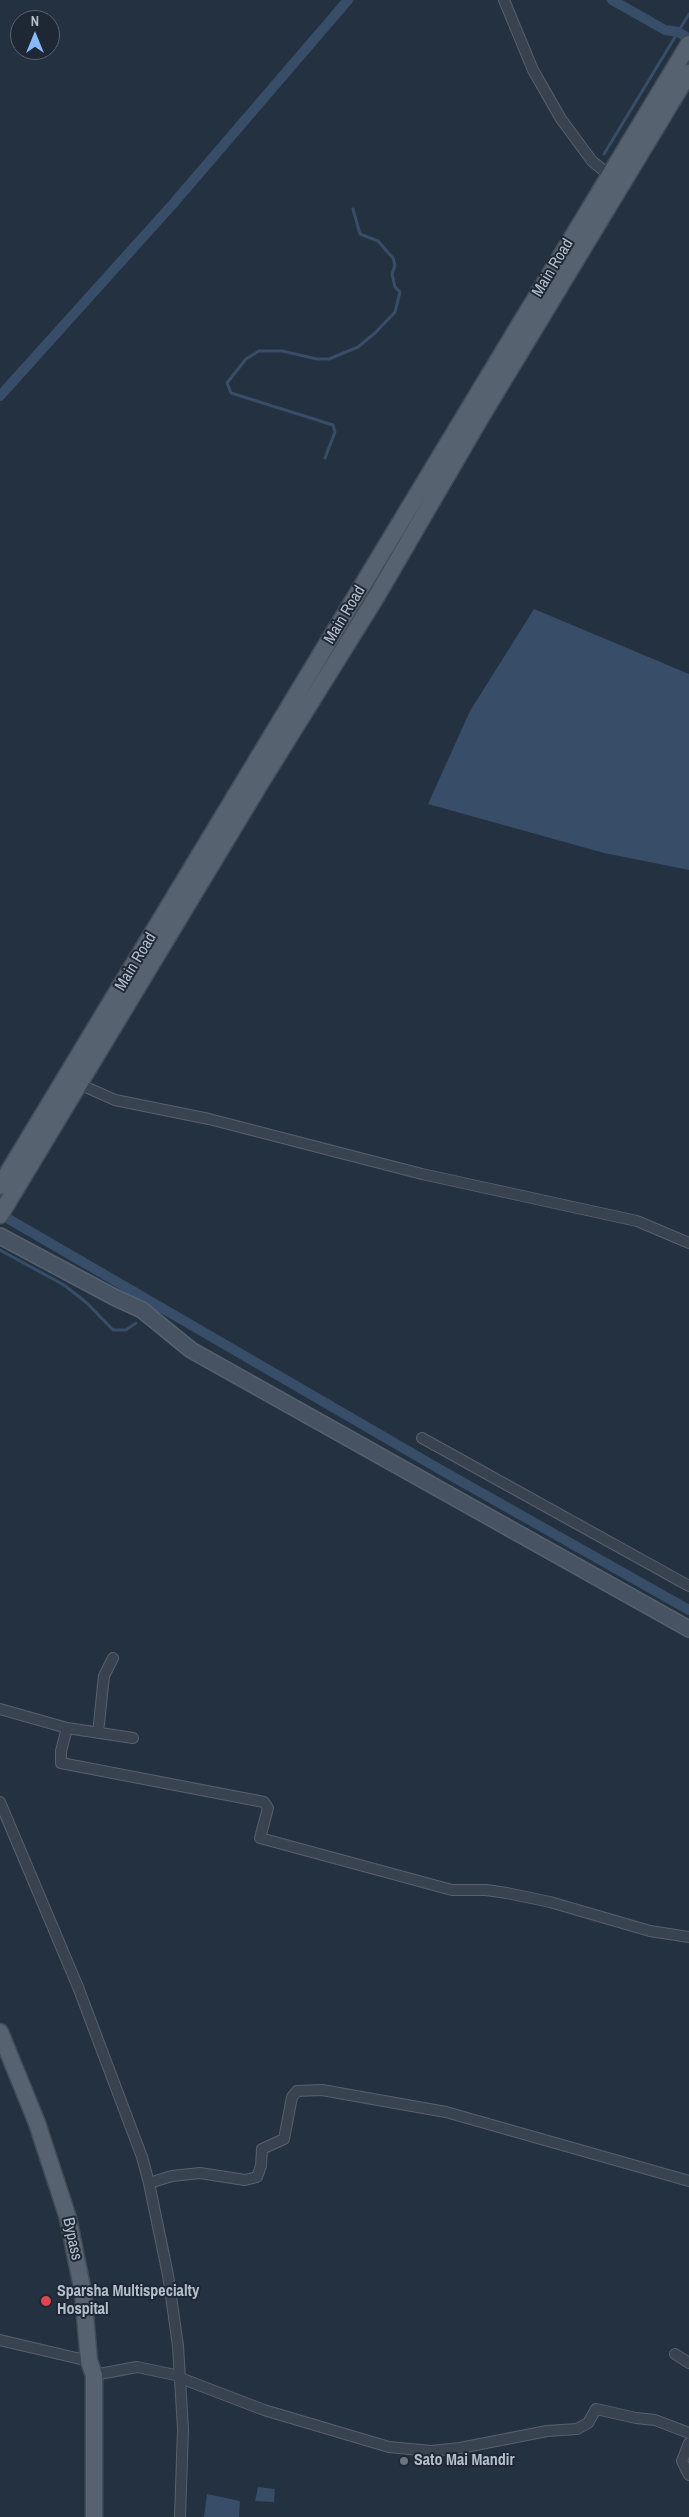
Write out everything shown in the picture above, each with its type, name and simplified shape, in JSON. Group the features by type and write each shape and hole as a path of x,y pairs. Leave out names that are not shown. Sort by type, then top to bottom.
{"main road":[{"name":"Main Road","path":"2,1211 387,578 616,179 689,44"},
{"name":"Main Road","path":"0,1186 372,571 616,179 689,73"},
{"path":"372,571 387,578"},
{"path":"0,1236 142,1310 191,1350 689,1629"},
{"name":"Bypass","path":"0,2032 36,2124 68,2218 83,2292 91,2368 94,2517"}],"street":[{"path":"504,0 533,70 561,119 592,161 616,179"},
{"path":"79,1084 115,1100 209,1120 422,1174 636,1221 689,1243"},
{"path":"422,1438 689,1586"},
{"path":"98,1733 104,1676 113,1658"},
{"path":"0,1709 67,1728 134,1738"},
{"path":"67,1728 61,1751 61,1763 264,1802 268,1808 260,1838 452,1890 486,1890 507,1893 550,1902 650,1931 689,1937"},
{"path":"0,1802 78,1987 142,2157 149,2183 168,2275 180,2376 183,2430 180,2517"},
{"path":"149,2183 172,2176 200,2173 245,2180 257,2177 261,2166 262,2149 284,2140 292,2097 297,2091 322,2090 446,2112 689,2181"},
{"path":"0,2340 91,2368 137,2367 180,2376 182,2380 264,2410 389,2447 431,2451 460,2448 547,2431 577,2428 588,2423 596,2409 636,2418 655,2420 689,2433"},
{"path":"675,2354 689,2363"},
{"path":"689,2443 682,2461 689,2474"}],"water":[{"path":"534,609 689,674 689,870 604,853 428,804 470,711"},
{"path":"258,2487 275,2489 274,2502 255,2501"},
{"path":"207,2494 240,2501 239,2517 204,2517"}],"waterway":[{"path":"0,396 172,205 348,0"},
{"path":"612,0 665,30 678,32 688,38"},
{"path":"604,154 689,14"},
{"path":"325,458 335,432 333,425 231,393 227,383 246,359 259,351 282,351 317,359 329,359 358,347 395,312 400,292 395,287 392,274 395,265 393,258 378,241 360,234 353,209"},
{"path":"0,1214 441,1470 689,1610"},
{"path":"0,1250 64,1285 87,1303 113,1330 126,1330 136,1323"}],"place":[{"name":"Sparsha Multispecialty Hospital","path":"46,2301"},
{"name":"Sato Mai Mandir","path":"404,2461"}]}
